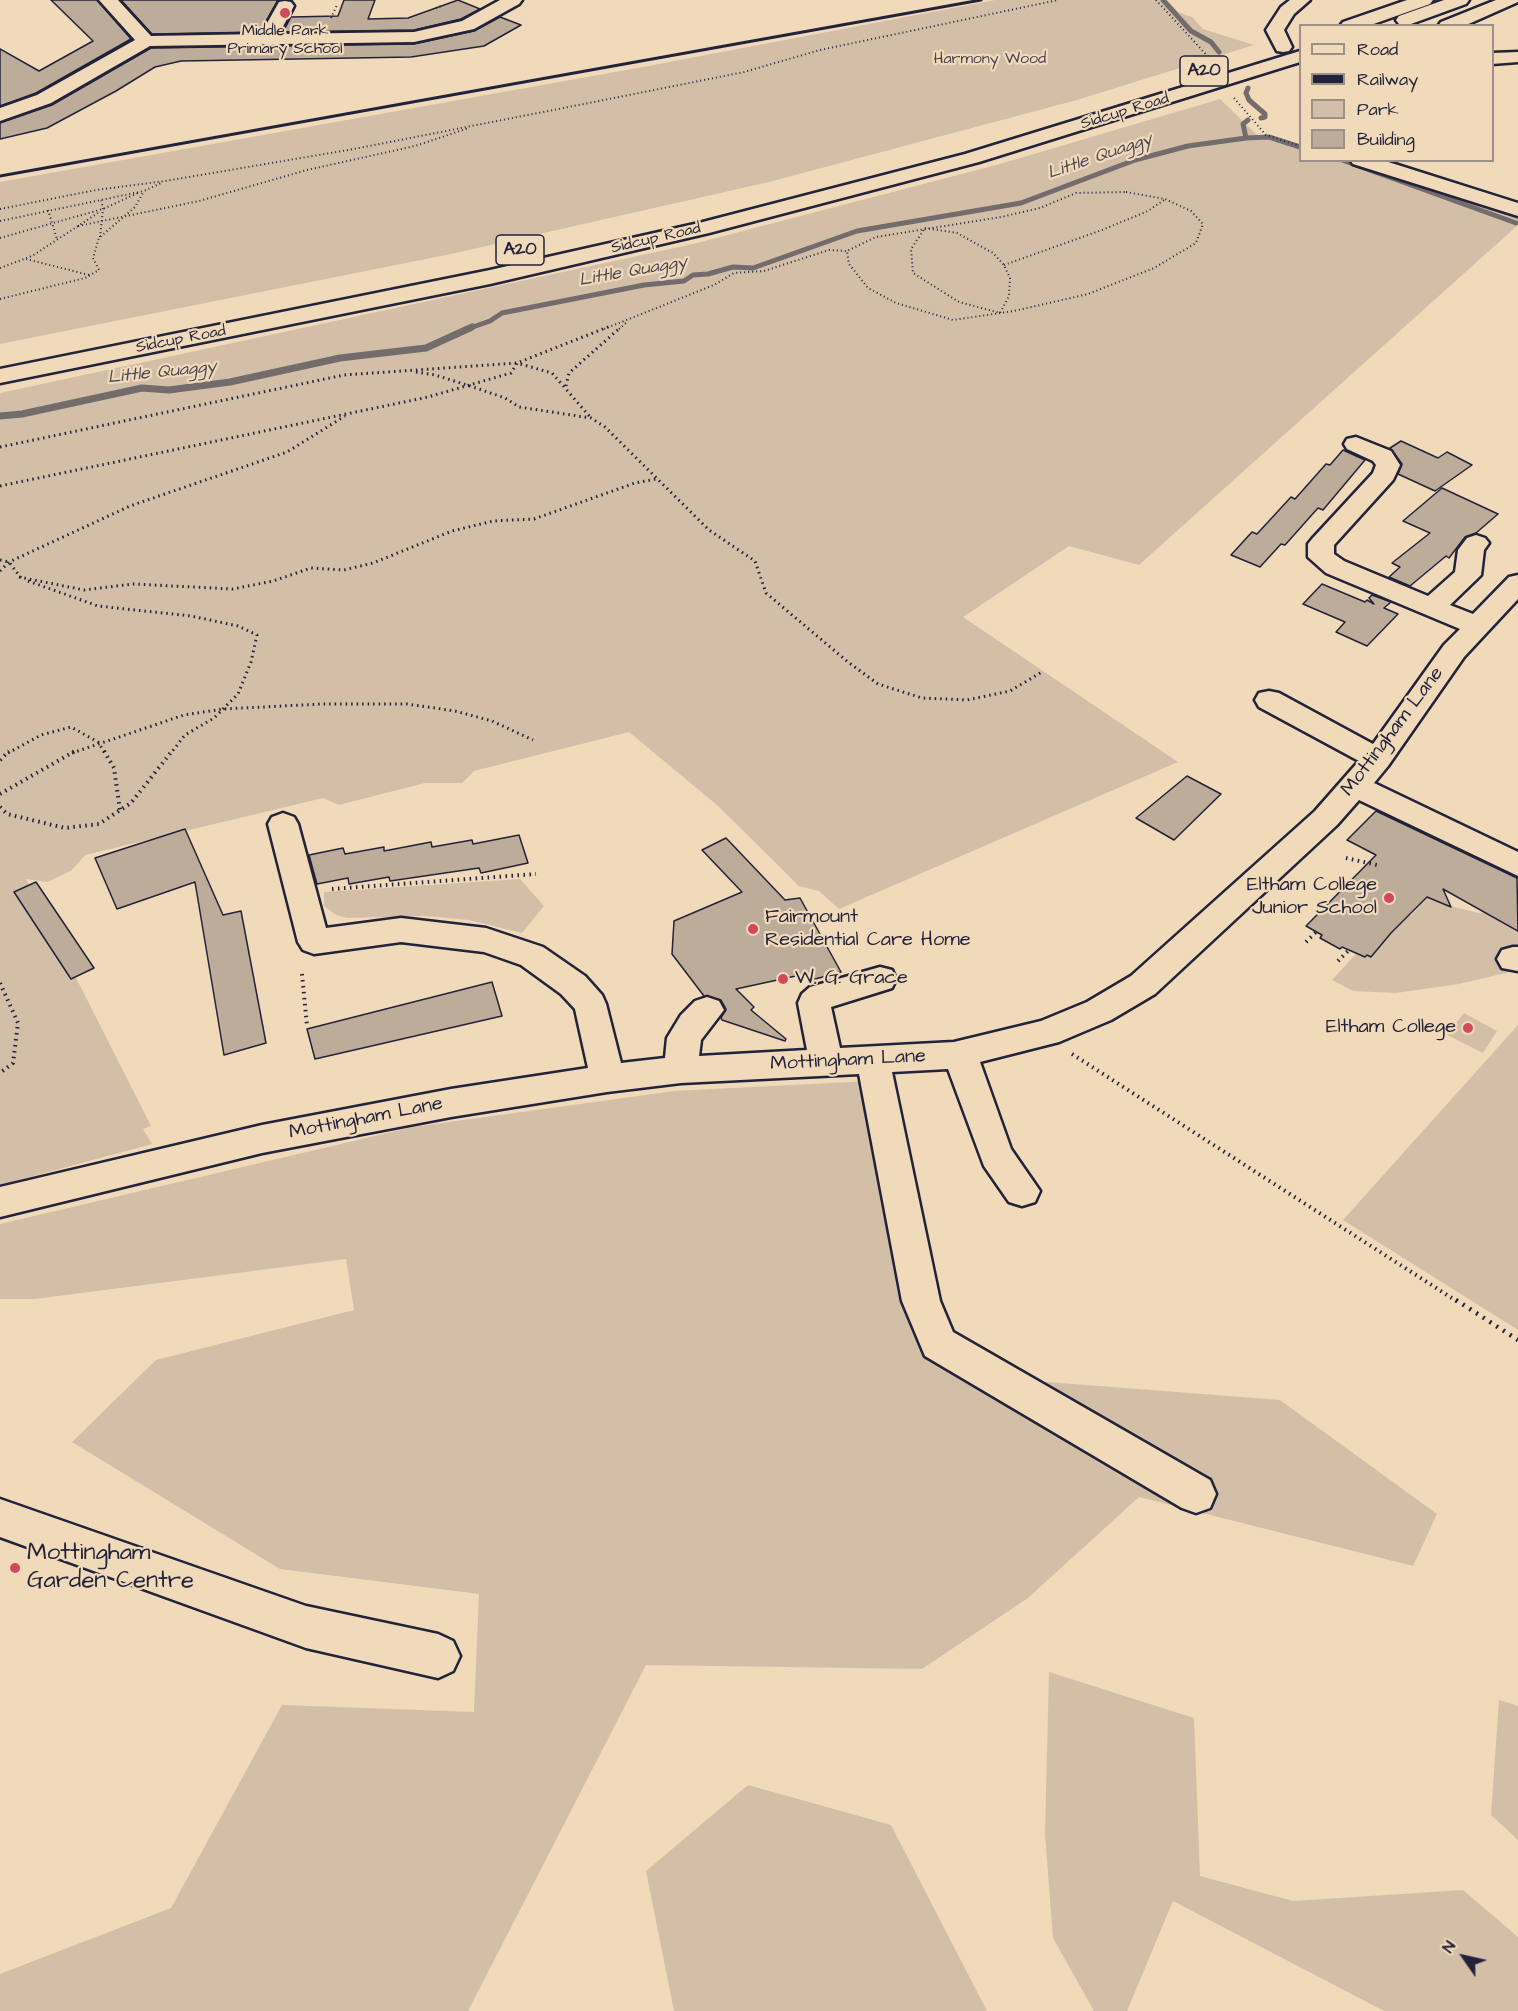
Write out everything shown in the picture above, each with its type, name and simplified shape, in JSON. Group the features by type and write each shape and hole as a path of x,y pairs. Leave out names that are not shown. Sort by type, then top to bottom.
{"main road":[{"path":"108,0 146,42"},
{"path":"0,115 44,99 146,42 423,36 475,22 513,0"},
{"path":"1295,48 1275,30 1287,11 1301,0"},
{"path":"1355,24 1424,0"},
{"path":"1395,24 1460,0"},
{"path":"1452,24 1511,0"},
{"path":"266,41 285,6"},
{"name":"Sidcup Road","path":"23,351 208,316 693,212 969,139 1295,48"},
{"name":"Sidcup Road","path":"0,376 490,277 702,229 972,158 1238,77 1295,48"},
{"path":"1494,59 1518,57"},
{"path":"1383,164 1518,210"},
{"path":"1356,444 1382,456 1389,465 1384,475 1321,544 1321,557 1335,567 1477,626"},
{"path":"1430,608 1468,574 1471,550 1476,543"},
{"name":"Mottingham Lane","path":"0,1202 262,1139 451,1103 607,1078 681,1070 960,1054 1047,1033 1099,1011 1143,985 1326,818 1378,759 1454,651 1518,583"},
{"path":"1269,700 1378,759"},
{"path":"1354,786 1460,835 1518,865"},
{"path":"283,824 314,942 401,930 486,939 532,956 573,985 590,1004 598,1029 607,1078"},
{"path":"826,1062 814,1003 822,996 880,979"},
{"path":"681,1070 684,1038 693,1024 707,1010"},
{"path":"960,1054 996,1156 1022,1191"},
{"path":"873,1060 921,1301 939,1344 1196,1494"},
{"path":"0,1518 306,1627 438,1656"}],"path":[{"path":"0,209 96,190 165,181 354,149 486,123 744,72 820,50 1058,0"},
{"path":"1156,0 1213,62"},
{"path":"1232,96 1266,135 1299,146"},
{"path":"78,226 199,201 307,170 415,146 486,123"},
{"path":"0,238 53,225 103,209 165,181"},
{"path":"99,238 135,207 144,191"},
{"path":"0,220 144,191"},
{"path":"0,447 344,375 517,363 714,285 734,273 764,271 829,250 847,251 876,237 1001,218 1040,208 1076,193 1126,192 1165,199 1191,211 1203,224 1196,243 1154,268 1088,294 1000,313 953,320 896,303 868,288 849,264 847,251"},
{"path":"0,299 89,276 99,270 93,258 102,221 101,199"},
{"path":"1004,265 1148,211 1165,199"},
{"path":"0,268 26,259 103,209"},
{"path":"48,210 57,239"},
{"path":"925,228 957,234 993,252 1004,265 1010,278 1009,296 1000,313"},
{"path":"925,228 911,249 913,273 959,302 1000,313"},
{"path":"26,259 89,276"},
{"path":"566,387 569,373 631,319"},
{"path":"0,486 348,414 470,386 511,373 517,363"},
{"path":"517,363 552,373 591,418 605,427 709,530 755,561 766,593 848,662 878,684 922,698 967,700 1010,691 1042,672"},
{"path":"407,371 435,375 470,386 506,398 519,407 591,418"},
{"path":"0,571 9,561 130,506 287,452 348,414"},
{"path":"19,577 84,590 134,584 232,589 273,581 311,568 344,570 373,563 452,531 493,521 534,519 616,489 656,479"},
{"path":"0,560 9,561"},
{"path":"0,807 7,814 65,828 99,824 131,803 185,735 214,718 238,694 251,662 257,634 238,626 191,616 98,606 54,592 19,577 9,561"},
{"path":"0,794 79,749 184,714 223,709 322,704 407,704 455,711 492,721 533,740"},
{"path":"0,760 12,749 41,735 71,728 88,735 98,742 114,768 120,810"},
{"path":"1346,858 1377,865"},
{"path":"328,889 536,874"},
{"path":"1306,942 1316,932"},
{"path":"1338,961 1350,949"},
{"path":"302,974 307,1026"},
{"path":"0,983 18,1023 13,1063 0,1073"},
{"path":"1067,1048 1073,1055 1518,1340"}],"green space":[{"name":"Harmony Wood","path":"995,0 1167,0 1178,12 1192,17 1203,29 1254,45 1077,100 769,182 451,254 0,344 0,182 643,67"},
{"path":"1220,99 1256,134 1299,148 1299,162 1341,162 1518,218 1518,225 1139,565 1069,546 963,617 1178,762 839,909 819,891 799,886 717,805 629,732 474,771 462,783 425,783 339,805 323,798 85,855 71,871 47,882 26,879 151,1126 143,1129 152,1144 0,1185 0,393 693,244 1000,164"},
{"path":"520,879 544,906 522,933 469,920 426,916 347,918 336,915 324,906 324,892"},
{"path":"1431,893 1450,906 1479,913 1490,912 1493,917 1518,931 1518,965 1514,971 1459,984 1396,993 1353,991 1332,980 1357,953 1402,912 1411,916"},
{"path":"1464,1013 1497,1031 1483,1053 1447,1035"},
{"path":"1518,1025 1518,1330 1343,1220"},
{"path":"888,1080 957,1375 1280,1400 1437,1514 1413,1566 1139,1497 1028,1598 922,1669 646,1665 468,2011 0,2011 0,1974 171,1908 282,1705 474,1712 479,1594 280,1569 72,1442 156,1360 354,1310 346,1259 35,1299 0,1299 0,1224 413,1127 674,1091"},
{"path":"1049,1672 1194,1718 1200,1876 1293,1901 1463,1890 1518,1937 1518,2011 1384,2011 1173,1901 1127,2011 1094,2011 1053,1938 1045,1834"},
{"path":"1499,1700 1518,1706 1518,1840 1491,1815"},
{"path":"748,1785 891,1825 987,2011 674,2011 646,1871"}],"building":[{"path":"51,0 97,0 131,39 36,93 0,106 0,49 39,71 93,41"},
{"path":"121,0 278,0 260,32 152,34"},
{"path":"344,0 375,0 368,19 408,18 458,0 480,9 461,19 414,30 283,32 291,17 338,16"},
{"path":"500,17 521,25 484,46 411,57 181,61 155,67 47,128 0,139 0,123 52,105 151,48 414,44 474,31"},
{"path":"1401,441 1438,458 1447,452 1472,465 1435,491 1398,474 1402,464 1390,448"},
{"path":"1343,450 1365,460 1323,510 1318,508 1285,545 1281,544 1260,567 1231,555 1252,532 1257,534 1291,497 1295,499 1326,464 1330,465"},
{"path":"1442,488 1498,514 1476,533 1465,537 1449,558 1446,556 1410,586 1389,577 1400,567 1392,563 1430,533 1403,521"},
{"path":"1322,584 1365,602 1367,600 1374,604 1369,598 1372,595 1391,602 1384,608 1398,614 1367,646 1336,632 1345,622 1303,604"},
{"path":"1187,776 1221,794 1174,840 1136,818"},
{"path":"1376,811 1517,878 1518,931 1443,889 1451,907 1427,897 1371,957 1367,955 1365,957 1342,947 1340,949 1320,938 1322,935 1306,926 1376,855 1347,840"},
{"path":"185,829 223,915 241,911 266,1043 224,1055 195,882 117,909 95,858"},
{"path":"519,835 528,863 481,873 479,868 390,881 389,877 349,884 348,878 317,884 309,855 343,848 345,854 384,847 384,851 431,842 432,847 472,840 473,844"},
{"name":"Fairmount Residential Care Home","path":"726,838 785,900 800,898 841,972 808,981 805,974 736,989 754,1007 751,1010 786,1039 785,1041 722,1020 726,1009 721,1000 704,996 672,954 674,921 742,892 702,850"},
{"path":"36,882 94,968 71,979 14,892"},
{"path":"492,982 502,1016 315,1059 307,1029"}],"waterway":[{"name":"Little Quaggy","path":"1163,0 1191,31 1211,42 1219,52"},
{"name":"Little Quaggy","path":"1248,88 1246,93 1249,100 1265,114 1265,117 1261,118"},
{"name":"Little Quaggy","path":"1246,138 1243,124 1248,120"},
{"path":"1246,138 1269,137 1299,147"},
{"name":"Little Quaggy","path":"470,328 490,321 502,313 644,285 684,281 693,275 708,274 733,267 753,268 857,231 1021,203 1135,160 1188,146 1246,138"},
{"path":"1348,162 1516,223"},
{"name":"Little Quaggy","path":"0,416 22,414 142,388 169,390 230,382 340,358 426,348 470,328"}],"railway":[{"path":"0,176 981,0"}],"place":[{"name":"Middle Park Primary School","path":"285,13"},
{"name":"Eltham College Junior School","path":"1389,898"},
{"name":"Fairmount Residential Care Home","path":"753,929"},
{"name":"W. G. Grace","path":"783,979"},
{"name":"Eltham College","path":"1468,1028"},
{"name":"Mottingham Garden Centre","path":"15,1568"}]}
